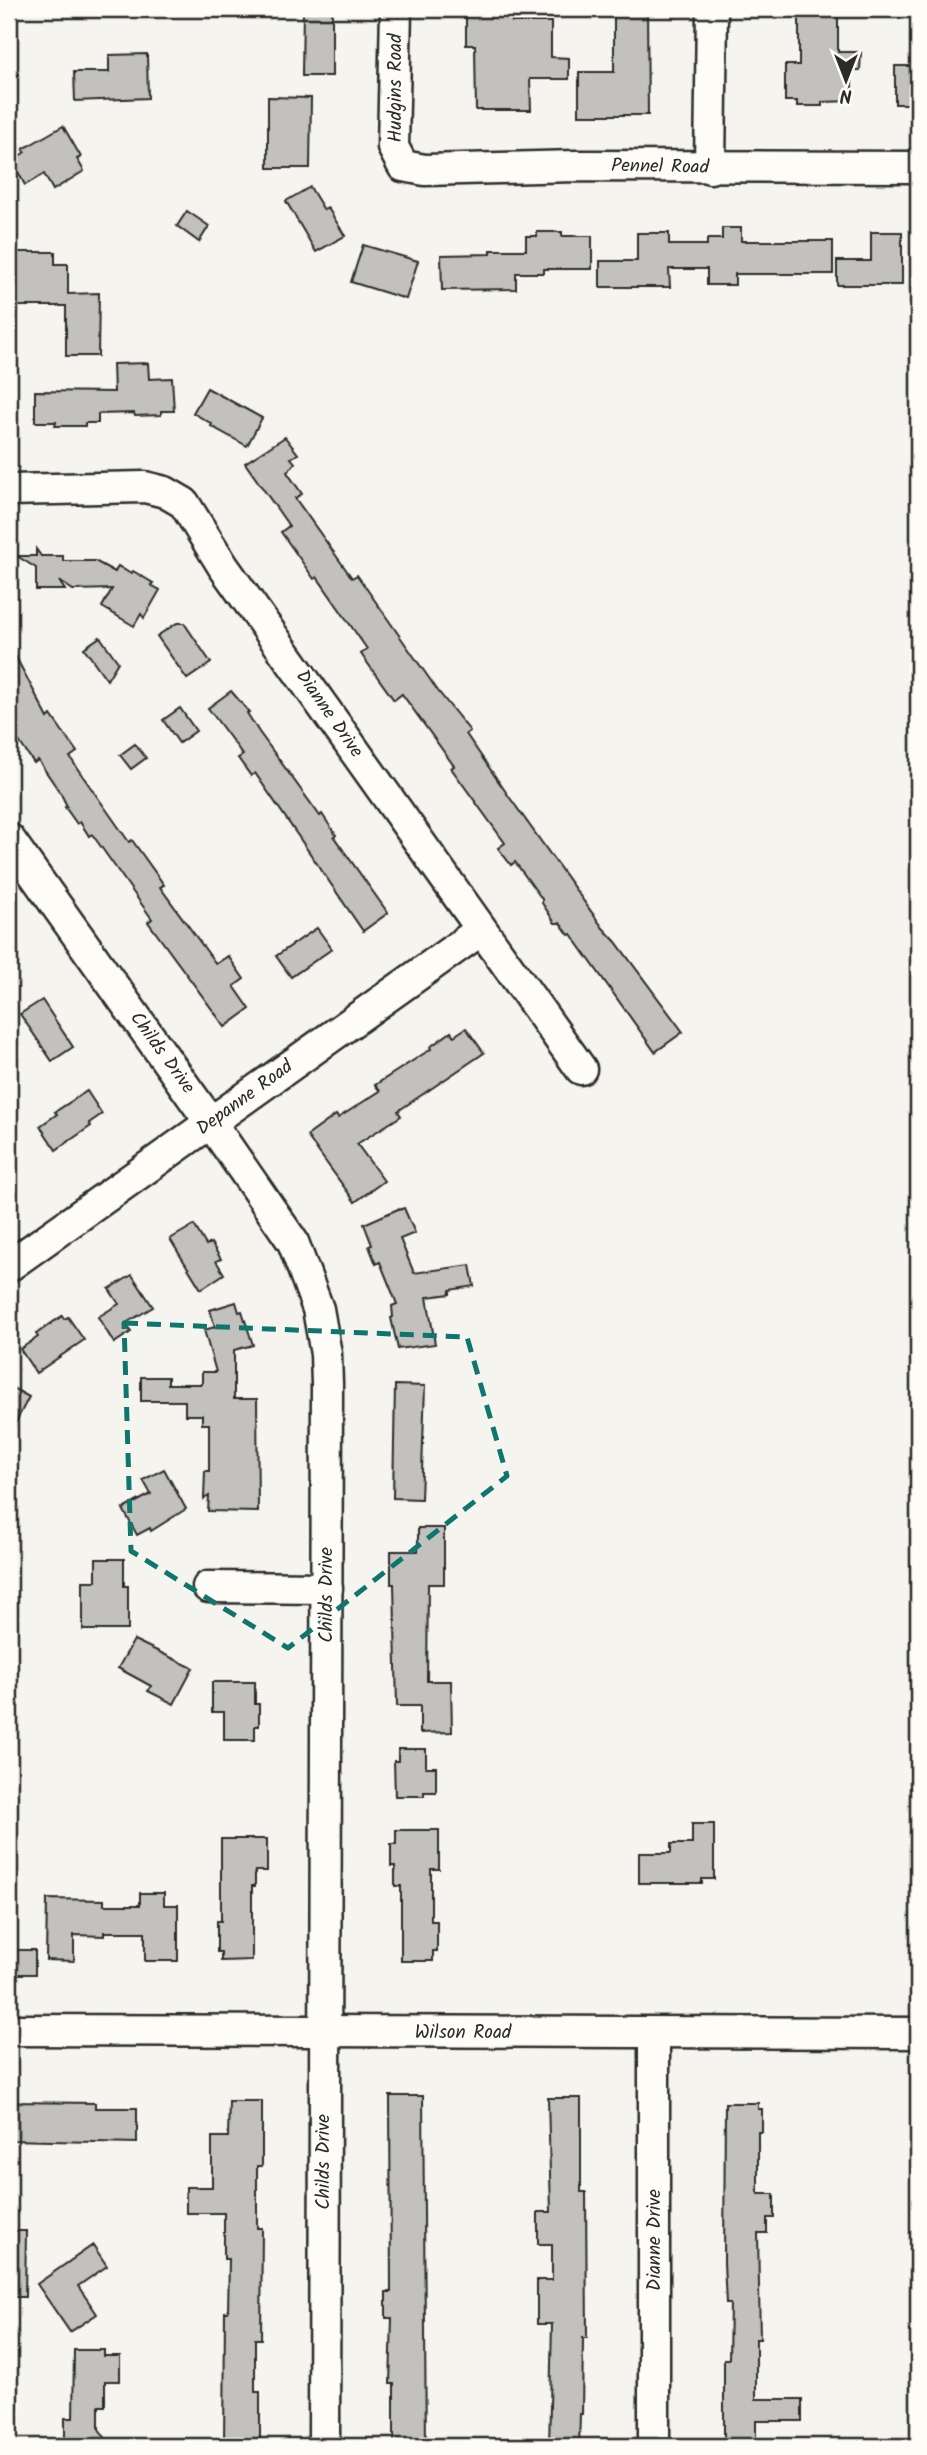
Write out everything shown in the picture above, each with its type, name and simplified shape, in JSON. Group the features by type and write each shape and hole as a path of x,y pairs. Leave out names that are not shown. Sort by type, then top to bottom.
{"street":[{"name":"Hudgins Road","path":"396,9 393,133 394,147 403,166"},
{"path":"710,168 712,9"},
{"name":"Pennel Road","path":"403,166 425,170 576,166 918,167"},
{"name":"Dianne Drive","path":"9,490 145,487 173,495 184,503 213,551 581,1069"},
{"name":"Childs Drive","path":"12,849 212,1123 293,1242 318,1308 326,1354 327,1384 324,2446"},
{"name":"Depanne Road","path":"9,1266 481,929"},
{"path":"208,1587 327,1588"},
{"name":"Wilson Road","path":"9,2030 918,2033"},
{"name":"Dianne Drive","path":"654,2034 654,2446"}],"highlighted area":[{"path":"124,1323 467,1337 507,1476 288,1648 131,1551"}],"building":[{"path":"303,9 332,9 332,76 302,76"},
{"path":"466,9 512,9 512,22 551,22 551,57 569,58 569,79 530,79 531,110 476,110 475,45 466,45"},
{"path":"614,9 647,9 648,115 579,115 579,72 614,72"},
{"path":"799,9 838,9 838,52 861,52 860,70 852,70 852,101 822,102 822,106 797,106 797,101 785,101 785,65 799,65"},
{"path":"147,54 148,98 75,101 74,72 109,72 109,55"},
{"path":"895,66 918,66 918,104 895,104"},
{"path":"268,97 311,98 310,168 268,168"},
{"path":"63,126 81,157 77,159 84,171 53,190 44,174 25,185 12,161 25,152 23,149"},
{"path":"310,187 324,210 328,208 345,236 316,252 286,201"},
{"path":"187,211 209,226 199,242 177,226"},
{"path":"722,228 741,228 741,241 833,241 833,274 735,274 735,285 707,285 707,269 669,269 670,287 600,287 600,261 637,261 637,233 669,233 669,245 707,245 707,239 722,239"},
{"path":"537,232 562,232 562,236 592,236 592,269 544,269 544,273 516,273 516,289 442,290 441,255 526,250 526,236 537,236"},
{"path":"871,232 902,232 902,285 837,285 837,261 871,261"},
{"path":"363,245 418,261 406,299 351,282"},
{"path":"12,252 55,252 55,264 68,264 68,294 99,293 98,356 66,356 66,306 9,306 9,258 12,258"},
{"path":"148,363 149,379 172,378 174,411 161,411 161,415 98,414 98,423 85,423 85,426 55,426 56,422 35,422 35,391 114,392 113,364"},
{"path":"207,388 262,418 247,446 193,413"},
{"path":"285,437 298,454 291,458 295,463 287,472 302,494 295,498 352,578 357,575 438,691 470,731 466,734 510,798 603,928 683,1032 655,1052 571,934 569,935 560,923 555,923 542,899 515,862 511,865 498,848 505,843 451,768 454,766 402,694 394,700 361,654 367,649 317,577 314,579 281,532 289,526 245,463"},
{"path":"36,549 41,556 63,556 63,561 95,561 115,572 118,566 131,574 133,571 160,590 144,618 141,614 134,626 102,607 112,589 73,590 59,581 65,590 36,590 36,568 17,556 36,556"},
{"path":"177,623 184,623 211,663 187,679 157,636"},
{"path":"100,637 118,662 107,680 84,648"},
{"path":"9,644 48,718 51,715 77,752 70,757 129,842 132,840 164,885 160,887 216,964 228,956 244,979 234,986 250,1009 225,1027 148,922 152,919 92,834 89,836 80,822 77,824 38,760 34,763 9,727"},
{"path":"231,691 249,712 247,713 259,732 320,816 322,814 336,835 334,837 388,913 363,931 255,773 251,776 238,758 243,755 208,708"},
{"path":"180,708 196,731 179,743 163,720"},
{"path":"135,744 146,758 131,769 120,755"},
{"path":"317,928 332,949 291,977 276,956"},
{"path":"42,1000 73,1047 52,1061 20,1014"},
{"path":"466,1028 484,1053 398,1111 401,1116 357,1144 384,1181 355,1202 307,1136 336,1115 338,1118 380,1091 375,1085 431,1049 430,1047 451,1032 454,1036"},
{"path":"87,1091 102,1114 89,1123 91,1126 56,1150 40,1126 57,1114 55,1112"},
{"path":"404,1208 415,1233 400,1239 414,1273 470,1265 474,1286 450,1290 450,1294 427,1297 435,1344 398,1349 391,1318 392,1306 397,1304 380,1262 376,1264 364,1224"},
{"path":"194,1225 206,1245 211,1243 221,1259 216,1261 224,1274 201,1289 170,1239"},
{"path":"132,1275 153,1307 126,1323 131,1332 114,1343 98,1317 119,1304 109,1289"},
{"path":"236,1302 239,1312 242,1311 253,1345 234,1350 234,1399 257,1399 258,1512 208,1511 209,1496 204,1499 205,1471 209,1471 209,1424 202,1424 202,1415 185,1415 185,1401 141,1401 141,1377 168,1377 168,1384 202,1384 202,1372 216,1372 204,1330 215,1327 210,1310"},
{"path":"62,1316 64,1319 68,1317 84,1340 36,1373 20,1349"},
{"path":"395,1385 425,1386 421,1499 393,1498"},
{"path":"9,1386 29,1397 9,1435"},
{"path":"164,1469 186,1509 151,1531 150,1528 137,1535 123,1509 151,1494 143,1480"},
{"path":"418,1528 444,1528 444,1584 428,1584 427,1681 451,1681 452,1732 420,1733 420,1706 397,1706 391,1551 418,1551"},
{"path":"96,1559 124,1559 124,1586 128,1586 128,1630 83,1630 83,1581 96,1581"},
{"path":"134,1640 193,1668 174,1704 148,1691 151,1686 118,1668"},
{"path":"212,1682 255,1682 259,1726 255,1726 255,1740 224,1740 224,1712 212,1712"},
{"path":"398,1749 426,1749 426,1767 436,1767 436,1792 424,1792 424,1796 395,1796 394,1761 398,1761"},
{"path":"692,1824 714,1824 714,1879 702,1879 702,1883 639,1883 639,1853 671,1853 671,1844 692,1844"},
{"path":"396,1830 439,1830 439,1869 431,1869 431,1921 437,1921 437,1951 433,1951 433,1961 401,1961 401,1886 395,1886 395,1866 391,1866 391,1844 396,1844"},
{"path":"221,1839 267,1839 267,1871 255,1871 255,1886 252,1886 252,1960 221,1961 221,1952 217,1952 217,1921 221,1921"},
{"path":"140,1893 164,1893 164,1905 178,1905 178,1961 145,1961 145,1932 104,1932 104,1936 74,1935 74,1961 46,1960 47,1899 104,1900 104,1905 140,1905"},
{"path":"13,1950 35,1950 35,1974 13,1974"},
{"path":"390,2096 423,2096 426,2446 394,2446 394,2384 390,2384 392,2318 386,2318 386,2292 391,2292"},
{"path":"548,2098 581,2098 581,2192 586,2192 587,2338 583,2338 579,2446 549,2446 552,2324 537,2324 537,2280 552,2280 552,2244 538,2244 538,2212 551,2212"},
{"path":"229,2101 262,2101 262,2166 257,2166 257,2228 262,2228 261,2339 255,2339 255,2392 260,2392 260,2446 224,2446 225,2312 228,2312 229,2259 224,2259 224,2213 186,2213 186,2187 212,2187 212,2137 228,2137"},
{"path":"9,2102 95,2103 95,2108 137,2108 137,2143 9,2140"},
{"path":"725,2103 758,2103 758,2109 762,2109 762,2132 758,2132 758,2194 774,2194 774,2218 767,2218 767,2233 758,2233 760,2339 756,2339 756,2399 802,2399 802,2421 756,2421 756,2446 724,2446 724,2359 729,2359 730,2304 726,2304 724,2263"},
{"path":"9,2231 26,2231 25,2297 9,2297"},
{"path":"93,2245 107,2266 78,2286 97,2314 70,2332 37,2284"},
{"path":"74,2350 104,2350 104,2356 120,2356 120,2381 105,2381 105,2406 99,2406 99,2429 111,2446 65,2446 65,2418 73,2418"}]}
